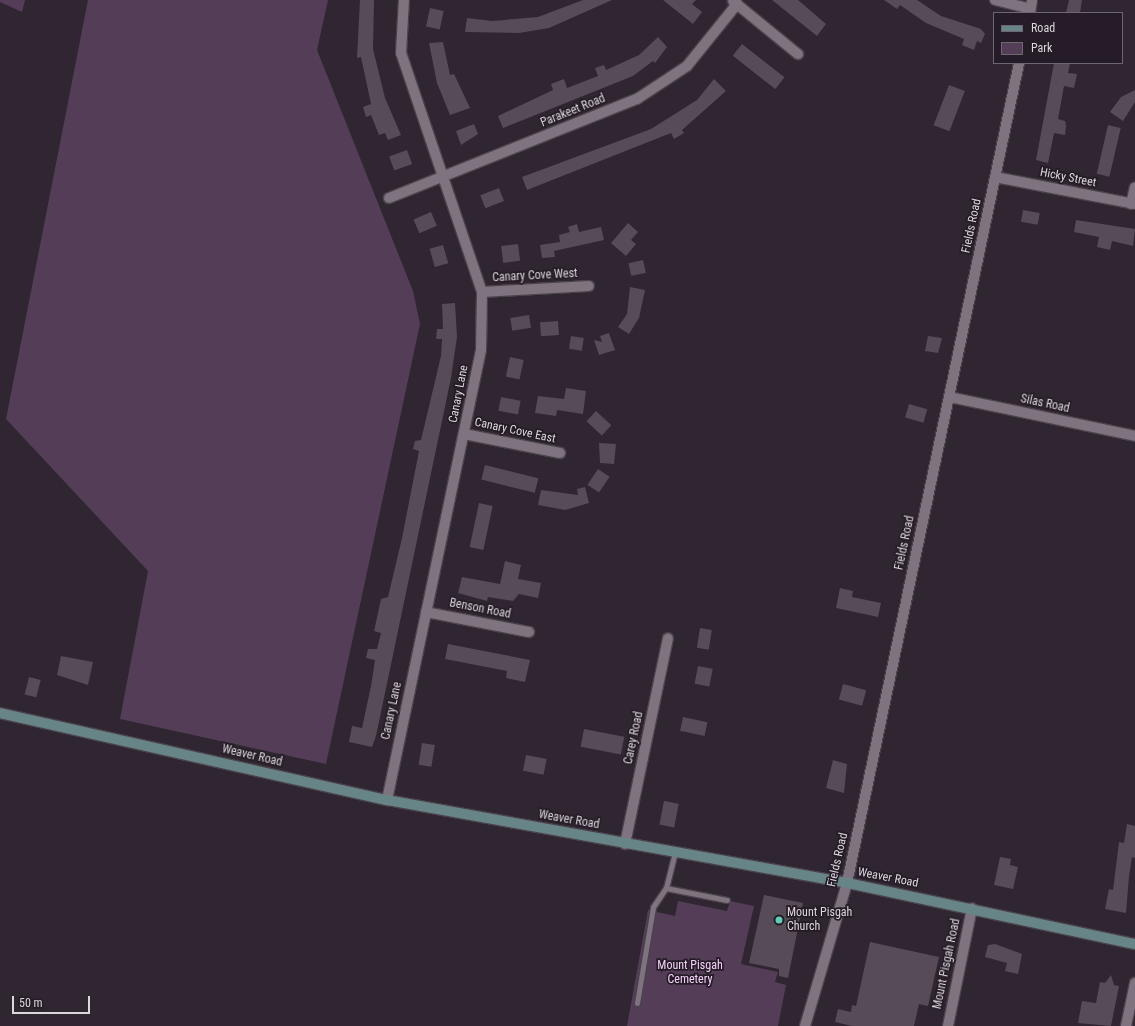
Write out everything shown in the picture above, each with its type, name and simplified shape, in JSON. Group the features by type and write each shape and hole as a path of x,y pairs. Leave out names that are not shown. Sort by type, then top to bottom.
{"main road":[{"name":"Weaver Road","path":"0,713 387,800 847,883 972,908 1135,944"}],"street":[{"name":"Canary Lane","path":"387,800 481,350 482,292 445,176 401,53 404,0"},
{"path":"995,0 1031,7"},
{"name":"Parakeet Road","path":"389,198 637,99 687,66 734,2"},
{"path":"734,2 798,54"},
{"name":"Fields Road","path":"805,1026 847,883 1019,64"},
{"name":"Hicky Street","path":"995,177 1133,204"},
{"path":"1133,204 1135,187"},
{"name":"Canary Cove West","path":"482,292 589,286"},
{"name":"Silas Road","path":"949,397 1135,436"},
{"name":"Canary Cove East","path":"464,434 560,453"},
{"name":"Benson Road","path":"426,612 529,632"},
{"name":"Carey Road","path":"625,844 668,638"},
{"name":"Mount Pisgah Road","path":"948,1026 972,908"},
{"path":"1126,1026 1135,983"}],"lane":[{"path":"637,1003 653,907 666,888 675,852"},
{"path":"666,888 727,900"}],"green space":[{"path":"0,0 25,0 22,12 0,2"},
{"path":"88,0 328,0 317,50 413,291 420,324 326,764 120,719 148,571 6,419"},
{"name":"Mount Pisgah Cemetery","path":"678,901 727,911 730,901 754,906 741,964 778,972 775,982 786,985 778,1026 627,1026 648,910 675,916"}],"building":[{"path":"360,0 374,0 373,49 385,98 401,135 388,140 385,133 379,135 371,115 366,117 363,107 371,104 361,57 357,58"},
{"path":"583,0 612,0 549,28 519,33 465,32 467,18 492,21 538,17"},
{"path":"663,0 696,0 692,4 702,12 693,24"},
{"path":"772,0 798,0 826,24 817,36"},
{"path":"884,0 917,0 941,16 981,29 985,34 981,43 977,41 974,50 962,45 964,39 926,23 900,5 897,9"},
{"path":"1069,0 1082,0 1080,12 1066,12"},
{"path":"430,8 444,11 440,29 426,27"},
{"path":"658,37 667,47 655,63 653,61 633,76 503,128 498,116 553,90 551,84 564,79 567,88 598,76 595,68 604,65 606,70 639,55"},
{"path":"443,42 450,75 454,74 470,108 450,115 437,83 429,43"},
{"path":"742,44 785,77 775,89 733,56"},
{"path":"1054,64 1070,64 1068,73 1077,74 1074,88 1064,86 1058,119 1065,121 1065,135 1054,133 1048,163 1036,160"},
{"path":"714,79 726,91 682,130 684,133 674,139 671,133 527,190 522,177 651,129 697,100"},
{"path":"949,85 965,91 949,131 934,125"},
{"path":"1135,90 1135,102 1123,121 1110,112 1121,97"},
{"path":"474,124 478,134 461,145 456,131"},
{"path":"1108,125 1121,128 1109,177 1097,174"},
{"path":"407,150 412,164 394,171 389,156"},
{"path":"499,188 504,201 485,208 480,195"},
{"path":"1023,210 1040,213 1038,225 1021,222"},
{"path":"431,212 437,226 419,233 414,219"},
{"path":"1076,220 1135,229 1133,246 1112,241 1110,250 1097,247 1099,237 1074,232"},
{"path":"628,223 638,232 631,240 636,244 626,256 611,243"},
{"path":"577,224 579,232 601,227 604,240 554,251 555,257 542,258 540,245 560,242 559,235 570,232 568,227"},
{"path":"518,244 520,261 503,263 501,246"},
{"path":"443,245 448,263 435,267 430,249"},
{"path":"643,260 646,273 631,276 628,263"},
{"path":"630,287 645,290 639,318 629,334 618,327 627,314"},
{"path":"455,303 457,337 451,378 376,736 372,747 349,742 352,726 362,728 371,686 375,660 366,658 368,649 377,649 381,633 374,631 381,599 388,597 402,538 419,451 413,449 415,441 421,440 441,356 442,339 436,339 437,329 443,329 442,304"},
{"path":"529,315 531,328 512,331 510,318"},
{"path":"558,321 559,335 541,336 540,322"},
{"path":"609,333 615,350 599,355 594,340 602,342 600,336"},
{"path":"571,336 584,338 582,351 569,349"},
{"path":"928,336 942,338 938,353 925,351"},
{"path":"510,357 524,360 520,379 506,377"},
{"path":"566,388 586,391 583,414 557,410 556,416 535,413 538,396 564,399"},
{"path":"501,397 521,401 518,415 498,411"},
{"path":"909,404 927,409 923,423 905,417"},
{"path":"596,411 611,425 602,436 586,421"},
{"path":"599,443 616,444 614,464 600,463"},
{"path":"485,465 538,478 535,493 481,480"},
{"path":"598,469 610,477 599,493 587,485"},
{"path":"585,487 589,503 565,510 538,505 541,490 578,495 577,489"},
{"path":"479,503 493,506 483,550 470,547"},
{"path":"505,561 521,565 518,579 541,583 538,598 519,594 513,601 488,597 487,601 458,593 462,577 500,584"},
{"path":"840,588 853,591 852,597 881,603 878,617 836,608"},
{"path":"700,628 712,630 709,650 697,648"},
{"path":"448,644 530,660 525,682 506,678 507,671 445,659"},
{"path":"61,656 93,662 88,685 57,675"},
{"path":"698,666 713,669 709,687 695,684"},
{"path":"29,677 41,680 36,697 25,694"},
{"path":"843,684 866,690 862,706 839,699"},
{"path":"683,717 707,722 705,736 680,731"},
{"path":"584,729 624,737 621,754 581,747"},
{"path":"422,743 435,745 431,767 419,765"},
{"path":"526,755 547,759 544,775 523,771"},
{"path":"833,760 847,764 844,793 826,788"},
{"path":"664,801 679,804 674,827 659,825"},
{"path":"1127,824 1135,826 1135,858 1132,857 1126,913 1105,909 1109,889 1113,890 1119,842 1124,843"},
{"path":"1000,857 1011,859 1010,865 1018,867 1013,889 994,885"},
{"name":"Mount Pisgah Church","path":"764,895 803,903 788,978 779,976 779,969 749,963"},
{"path":"870,942 939,957 928,1006 919,1004 914,1026 852,1026 835,1022 838,1009 851,1012 852,1005 856,1006"},
{"path":"995,944 1022,954 1018,974 1005,971 1007,963 985,957 988,945"},
{"path":"1111,975 1114,985 1119,986 1111,1026 1078,1023 1082,1001 1096,1003 1100,982 1105,983"}],"place":[{"name":"Mount Pisgah Church","path":"779,920"}]}
